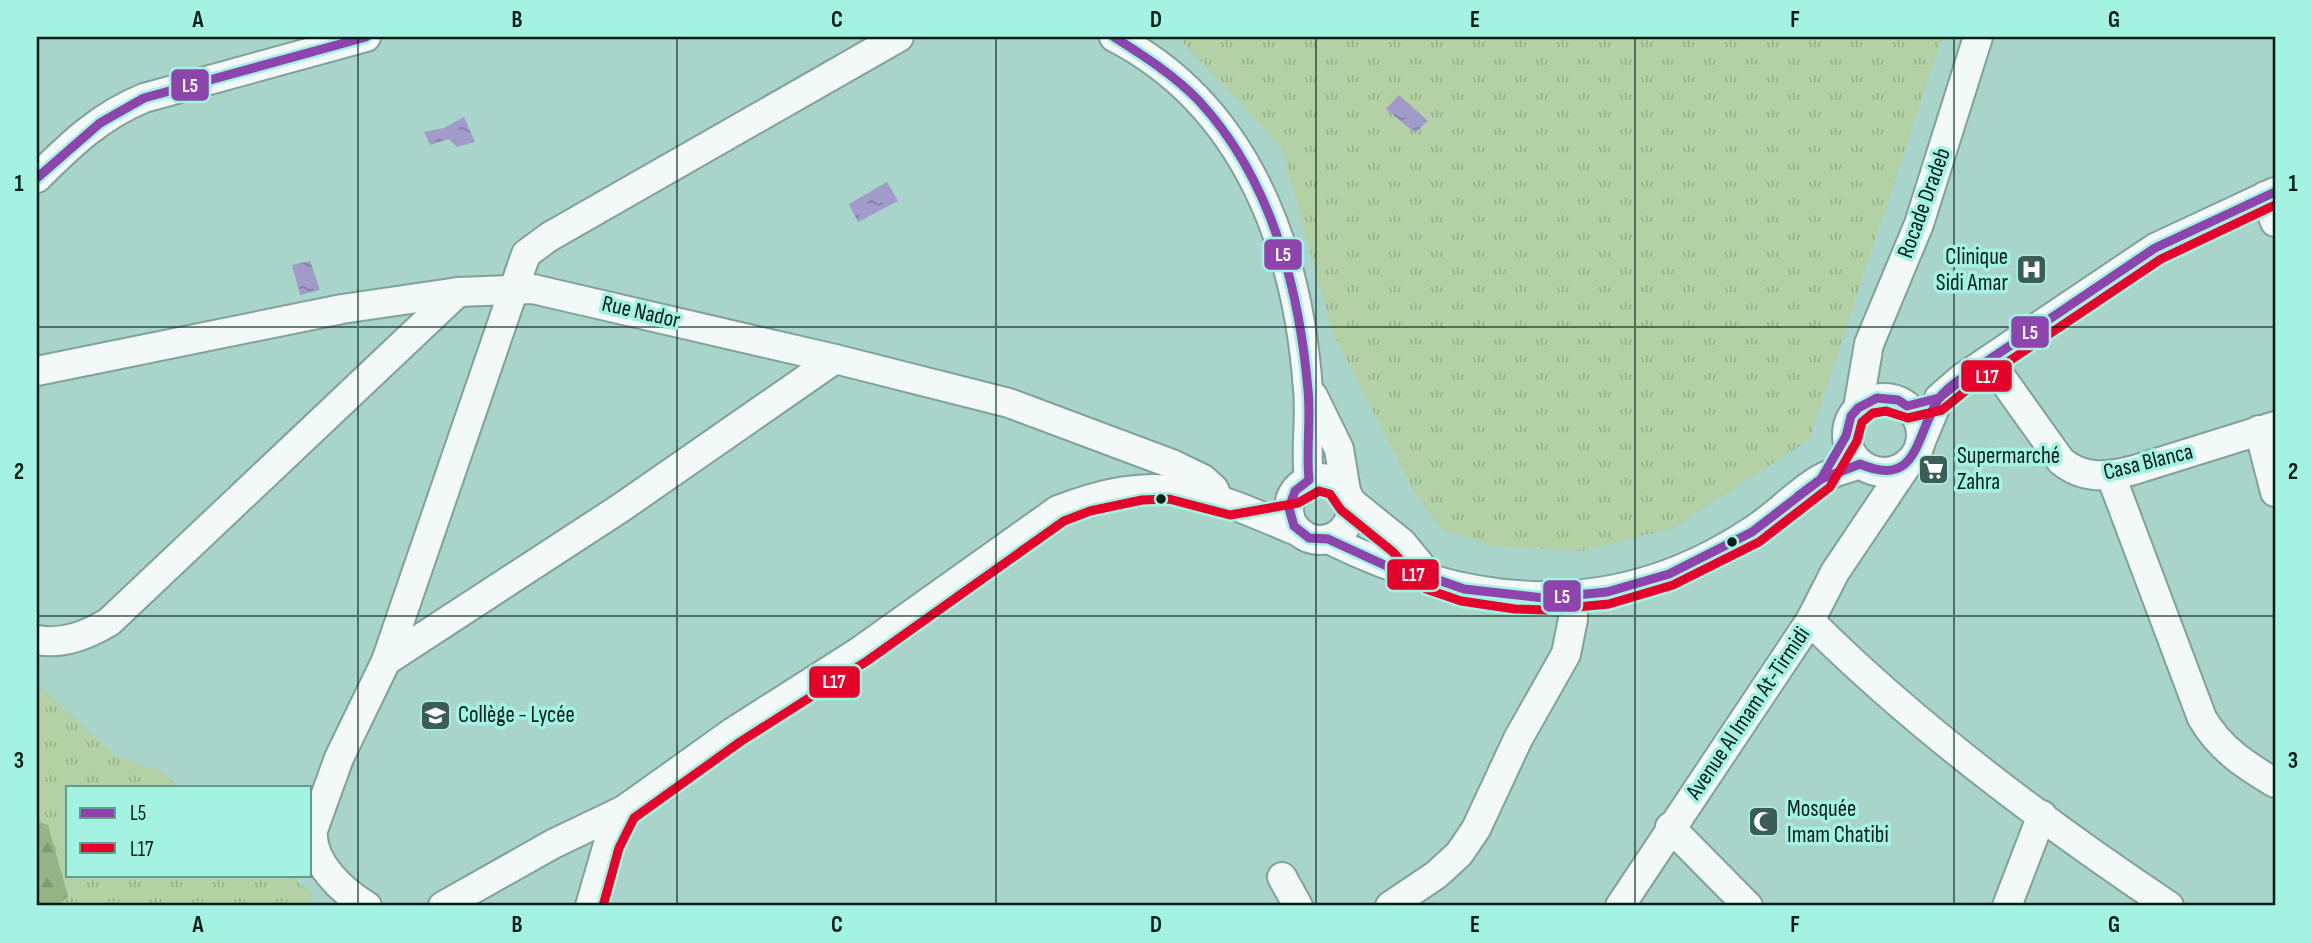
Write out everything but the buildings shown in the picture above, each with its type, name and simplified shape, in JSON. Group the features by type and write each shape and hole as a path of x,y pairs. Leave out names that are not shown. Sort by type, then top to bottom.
{"street":[{"path":"37,178 76,139 122,107 301,46 366,37"},
{"path":"346,902 319,855 313,841 313,830 340,758 386,661 512,288 526,254 549,237 899,37"},
{"path":"1114,37 1180,79 1233,141 1258,184 1291,286 1308,387 1310,420 1302,485 1289,508 1290,518 1314,536"},
{"name":"Rocade Dradeb","path":"1858,408 1869,344 1919,224 1978,37"},
{"path":"1821,479 1846,436 1851,416 1858,408 1877,398 1897,402 1939,398 1962,378 2155,248 2272,203"},
{"name":"Rue Nador","path":"37,371 342,309 458,292 512,288 555,292 1009,403 1126,446 1203,479 1224,501"},
{"path":"37,640 68,639 89,634 109,622 458,292"},
{"path":"386,661 622,507 835,359"},
{"name":"Casa Blanca","path":"1989,360 2061,461 2078,472 2111,476 2267,428"},
{"path":"1846,436 1852,456 1864,466 1890,472 1914,453 1919,423 1864,368"},
{"path":"1308,387 1339,449 1351,511 1344,529 1314,536"},
{"name":"Avenue Al Imam At-Tirmidi","path":"1620,906 1670,827 1810,621 1835,572 1914,453 1939,398"},
{"path":"2267,428 2275,492"},
{"path":"1126,446 1131,464 1130,490"},
{"path":"443,906 553,844 624,810 733,732 860,651 1034,525 1058,510 1087,499 1130,490 1170,487 1224,501 1387,567 1430,577 1464,589 1515,597 1573,596 1607,592 1669,574 1752,532 1821,479 1864,466"},
{"path":"1864,466 1872,518"},
{"path":"2111,476 2203,718 2213,736 2230,754 2275,783"},
{"path":"1224,501 1329,480 1402,543 1430,577"},
{"path":"1390,906 1436,875 1459,854 1476,829 1518,739 1566,653 1573,618 1573,596"},
{"path":"1810,621 1863,674 2042,815 2169,906"},
{"path":"590,906 608,844 624,810"},
{"path":"2007,906 2042,815"},
{"path":"1670,827 1748,906"},
{"path":"1282,877 1298,906"}],"green space":[{"path":"1178,37 1942,37 1809,440 1672,528 1584,551 1494,546 1443,530 1415,493 1333,333 1281,146"},
{"path":"37,684 114,755 159,770 179,786 66,786 66,876 290,876 312,893 311,906 58,906 68,895 48,825 37,821"},
{"path":"37,821 48,825 68,896 58,906 37,906"}],"water":[{"path":"1399,95 1428,121 1415,133 1386,109"},
{"path":"464,117 475,142 457,147 449,139 430,145 424,132 444,128"},
{"path":"887,182 898,201 858,222 849,204"},
{"path":"310,261 320,290 300,295 292,265"}],"transit line":[{"name":"L5","path":"37,178 100,123 144,98 366,37"},
{"name":"L5","path":"1114,37 1169,74 1199,101 1224,132 1245,165 1277,236 1297,312 1309,401 1309,480 1295,491 1289,508 1294,526 1309,538 1328,539 1404,574 1430,577 1464,589 1544,598 1607,592 1669,574 1752,532 1821,479 1860,464 1879,470 1893,470 1904,464 1912,455 1938,400 1955,383 2155,248 2275,192"},
{"name":"L17","path":"603,906 619,848 634,818 740,742 867,661 1064,521 1090,511 1142,500 1169,499 1230,515 1298,503 1319,491 1330,494 1341,510 1393,552 1426,589 1461,601 1515,609 1545,610 1609,604 1673,585 1759,542 1830,487 1857,441 1862,422 1873,413 1886,411 1908,418 1942,410 1969,388 2161,259 2275,205"},
{"name":"L5","path":"1798,496 1821,479 1846,436 1851,416 1858,408 1877,398 1898,400 1907,406 1939,398 1978,367"}],"place":[{"name":"Clinique Sidi Amar","path":"2031,270"},
{"name":"Supermarché Zahra","path":"1934,469"},
{"name":"Collège - Lycée","path":"435,715"},
{"name":"Mosquée Imam Chatibi","path":"1764,822"}]}
